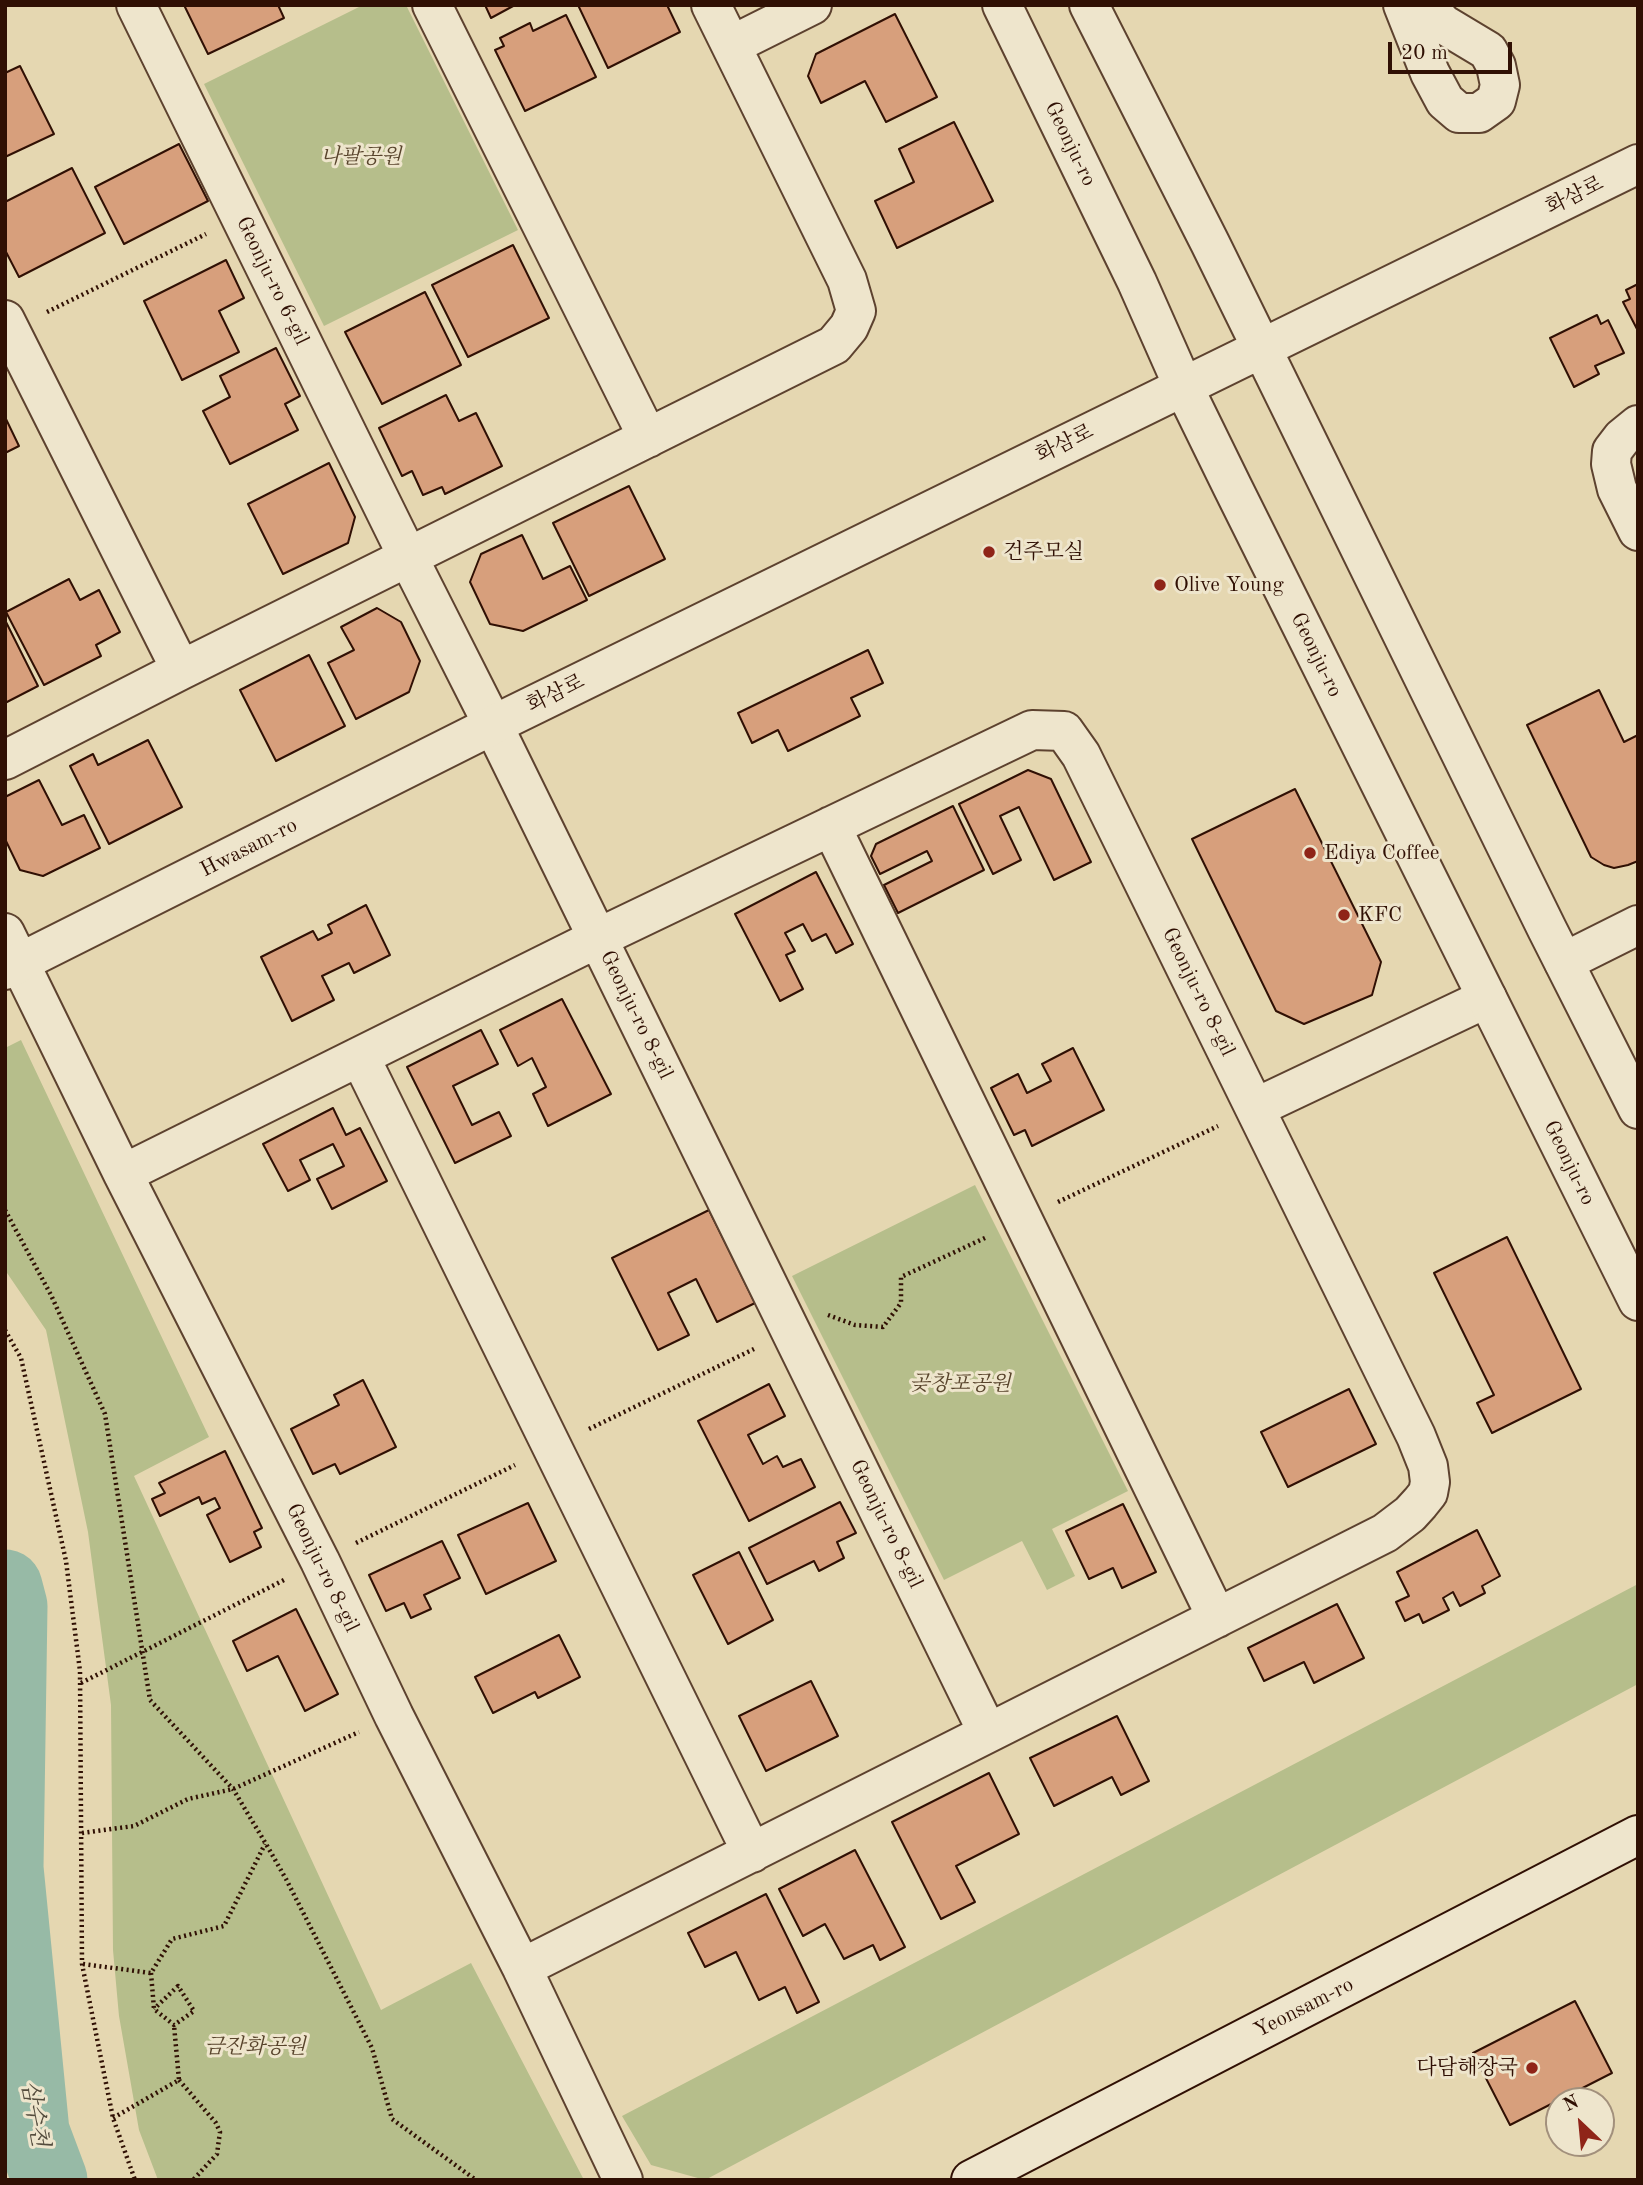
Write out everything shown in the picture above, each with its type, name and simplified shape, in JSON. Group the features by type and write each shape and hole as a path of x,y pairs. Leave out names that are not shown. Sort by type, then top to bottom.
{"street":[{"name":"Geonju-ro 6-gil","path":"136,5 598,938"},
{"path":"432,5 648,439"},
{"path":"5,760 834,345 849,327 856,310 847,280 711,5"},
{"path":"732,45 812,5"},
{"name":"Geonju-ro","path":"1002,5 1137,282 1184,388 1638,1301"},
{"path":"1089,5 1210,243 1638,1109"},
{"path":"1402,5 1430,73 1445,101 1459,113 1479,113 1496,101 1500,85 1496,66 1488,51 1443,24 1425,5"},
{"name":"화삼로","path":"493,725 1638,164"},
{"path":"8,325 181,670"},
{"path":"1638,425 1622,438 1612,451 1611,464 1617,489 1638,531"},
{"name":"Hwasam-ro","path":"10,955 493,725"},
{"name":"Geonju-ro 8-gil","path":"1031,730 1064,731 1081,755 1416,1436 1428,1466 1430,1482 1428,1493 1415,1509 1385,1533 522,1968 394,1716 320,1561 123,1174 598,938 1031,730"},
{"path":"831,826 1217,1618"},
{"path":"1564,962 1638,925"},
{"name":"Geonju-ro 8-gil","path":"598,938 988,1733"},
{"path":"10,955 123,1174"},
{"path":"1255,1108 1487,998"},
{"path":"359,1057 752,1853"},
{"name":"Yeonsam-ro","path":"971,2180 1638,1836"},
{"path":"522,1968 623,2180"}],"path":[{"path":"8,325 241,217"},
{"path":"81,1683 320,1561 827,1314 855,1325 883,1327 901,1303 901,1277 1255,1108"},
{"path":"5,1210 51,1295 105,1414 150,1700 233,1789 266,1844 372,2048 391,2119 476,2180"},
{"path":"5,1330 21,1359 66,1561 81,1683 82,1964 113,2118 135,2180"},
{"path":"82,1833 134,1826 188,1798 233,1789 394,1716"},
{"path":"193,2180 217,2154 220,2132 216,2123 179,2080 174,2025 154,2009 150,1973 172,1939 224,1926 266,1844"},
{"path":"82,1964 150,1973"},
{"path":"154,2009 178,1986 194,2011 174,2025"},
{"path":"113,2118 179,2080"}],"green space":[{"name":"나팔공원","path":"363,5 406,5 518,230 324,326 204,84"},
{"name":"금잔화공원","path":"21,1040 209,1437 134,1476 381,2010 471,1963 584,2180 158,2180 139,2130 119,2016 113,1950 111,1705 88,1532 46,1330 5,1270 5,1048"},
{"name":"곶창포공원","path":"975,1185 1128,1491 1052,1529 1075,1576 1047,1590 1022,1541 944,1580 792,1276"},
{"path":"1638,1584 1638,1684 705,2180 651,2165 622,2116"}],"building":[{"path":"184,5 278,5 284,18 208,54"},
{"path":"485,5 515,5 491,18"},
{"path":"578,5 667,5 680,32 608,68"},
{"path":"895,14 937,97 886,122 865,81 821,103 808,76 816,54"},
{"path":"566,15 596,77 525,111 495,50 504,46 500,38 530,23 533,31"},
{"path":"20,66 54,134 5,157 5,73"},
{"path":"954,122 993,201 897,248 875,201 914,182 899,149"},
{"path":"179,144 208,201 124,244 95,187"},
{"path":"72,168 105,233 19,277 5,250 5,202"},
{"path":"513,245 549,318 468,357 432,285"},
{"path":"226,260 244,298 219,311 239,352 182,380 144,301"},
{"path":"1638,284 1638,331 1623,302 1630,299 1626,290"},
{"path":"425,292 461,365 382,404 345,332"},
{"path":"1597,315 1601,324 1608,320 1624,353 1595,366 1599,374 1574,387 1550,338"},
{"path":"276,348 300,396 285,404 298,430 230,464 203,411 230,397 220,376"},
{"path":"446,395 459,421 476,413 502,466 445,494 442,487 423,495 412,471 402,476 379,428"},
{"path":"5,417 19,446 5,453"},
{"path":"329,463 355,517 348,543 283,574 248,504"},
{"path":"629,486 665,559 589,596 553,523"},
{"path":"522,535 543,579 570,566 587,600 523,631 490,624 470,582 481,554"},
{"path":"69,579 80,600 99,590 120,632 96,645 101,656 44,685 6,612"},
{"path":"377,608 401,622 420,661 409,692 356,719 328,663 354,650 341,627"},
{"path":"5,620 38,686 5,703"},
{"path":"868,650 883,683 851,698 860,716 788,751 778,730 752,743 738,713"},
{"path":"309,655 345,726 276,761 240,690"},
{"path":"1599,690 1624,742 1638,735 1638,861 1614,868 1591,857 1527,725"},
{"path":"148,740 182,807 109,844 70,766 93,754 98,765"},
{"path":"1028,770 1051,779 1091,862 1054,880 1019,807 1000,816 1021,860 993,874 959,804"},
{"path":"39,780 62,825 84,815 100,848 43,876 20,870 5,839 5,797"},
{"path":"1295,789 1381,962 1372,995 1304,1024 1276,1011 1192,839"},
{"path":"953,806 984,870 898,913 884,885 932,861 927,851 880,874 871,856 876,844"},
{"path":"816,872 853,944 836,953 826,934 812,941 803,924 785,933 795,951 786,955 803,989 780,1001 735,914"},
{"path":"366,905 390,955 354,973 349,963 322,976 334,1000 292,1021 261,957 313,931 318,940 332,933 328,925"},
{"path":"562,999 611,1094 548,1126 533,1094 546,1087 532,1058 518,1066 500,1030"},
{"path":"481,1030 498,1064 453,1086 472,1125 499,1112 511,1136 455,1163 407,1067"},
{"path":"1073,1048 1104,1110 1032,1146 1025,1130 1014,1135 991,1088 1018,1074 1027,1093 1051,1081 1042,1064"},
{"path":"333,1108 346,1135 360,1128 387,1181 332,1209 317,1179 344,1166 333,1144 300,1160 310,1180 288,1191 263,1144"},
{"path":"709,1210 755,1303 717,1322 696,1279 668,1293 689,1335 658,1350 612,1258"},
{"path":"1507,1237 1581,1389 1492,1433 1477,1403 1494,1395 1434,1273"},
{"path":"363,1380 396,1447 340,1474 335,1464 313,1474 291,1429 339,1405 334,1395"},
{"path":"769,1384 785,1416 748,1435 763,1464 777,1456 783,1467 801,1459 815,1487 749,1521 698,1421"},
{"path":"1349,1389 1376,1444 1288,1487 1261,1432"},
{"path":"225,1451 262,1528 254,1532 261,1547 230,1562 207,1515 220,1508 215,1498 202,1504 199,1497 160,1516 152,1499 165,1493 159,1483"},
{"path":"840,1502 856,1533 837,1542 844,1558 819,1571 814,1561 767,1584 749,1548"},
{"path":"528,1503 556,1561 486,1594 458,1535"},
{"path":"1123,1504 1156,1572 1122,1588 1113,1568 1089,1579 1066,1531"},
{"path":"1477,1530 1500,1576 1482,1586 1485,1593 1460,1606 1453,1592 1443,1598 1449,1610 1423,1623 1419,1614 1405,1621 1396,1602 1409,1596 1397,1572"},
{"path":"442,1541 460,1578 424,1595 431,1609 411,1618 404,1603 386,1611 369,1575"},
{"path":"739,1552 773,1620 728,1644 693,1575"},
{"path":"1337,1604 1364,1658 1314,1683 1304,1662 1264,1681 1248,1648"},
{"path":"296,1609 338,1694 305,1711 278,1656 247,1671 233,1641"},
{"path":"559,1635 580,1677 538,1698 535,1692 493,1713 475,1677"},
{"path":"811,1681 838,1736 766,1771 739,1716"},
{"path":"1117,1716 1149,1781 1121,1795 1112,1777 1054,1806 1030,1758"},
{"path":"989,1773 1019,1834 956,1866 975,1902 941,1919 892,1822"},
{"path":"855,1850 905,1947 880,1960 873,1945 844,1959 825,1924 803,1936 779,1889"},
{"path":"766,1894 819,2002 797,2013 785,1987 759,2000 736,1952 705,1967 688,1933"},
{"path":"1575,2001 1612,2073 1585,2087 1545,2087 1545,2107 1510,2125 1473,2053"}],"waterway":[{"name":"삼수천","path":"5,1587 10,1606 6,1868 32,2132 50,2180"}],"place":[{"name":"건주모실","path":"989,552"},
{"name":"Olive Young","path":"1160,585"},
{"name":"Ediya Coffee","path":"1310,853"},
{"name":"KFC","path":"1344,915"},
{"name":"다담해장국","path":"1532,2068"}]}
